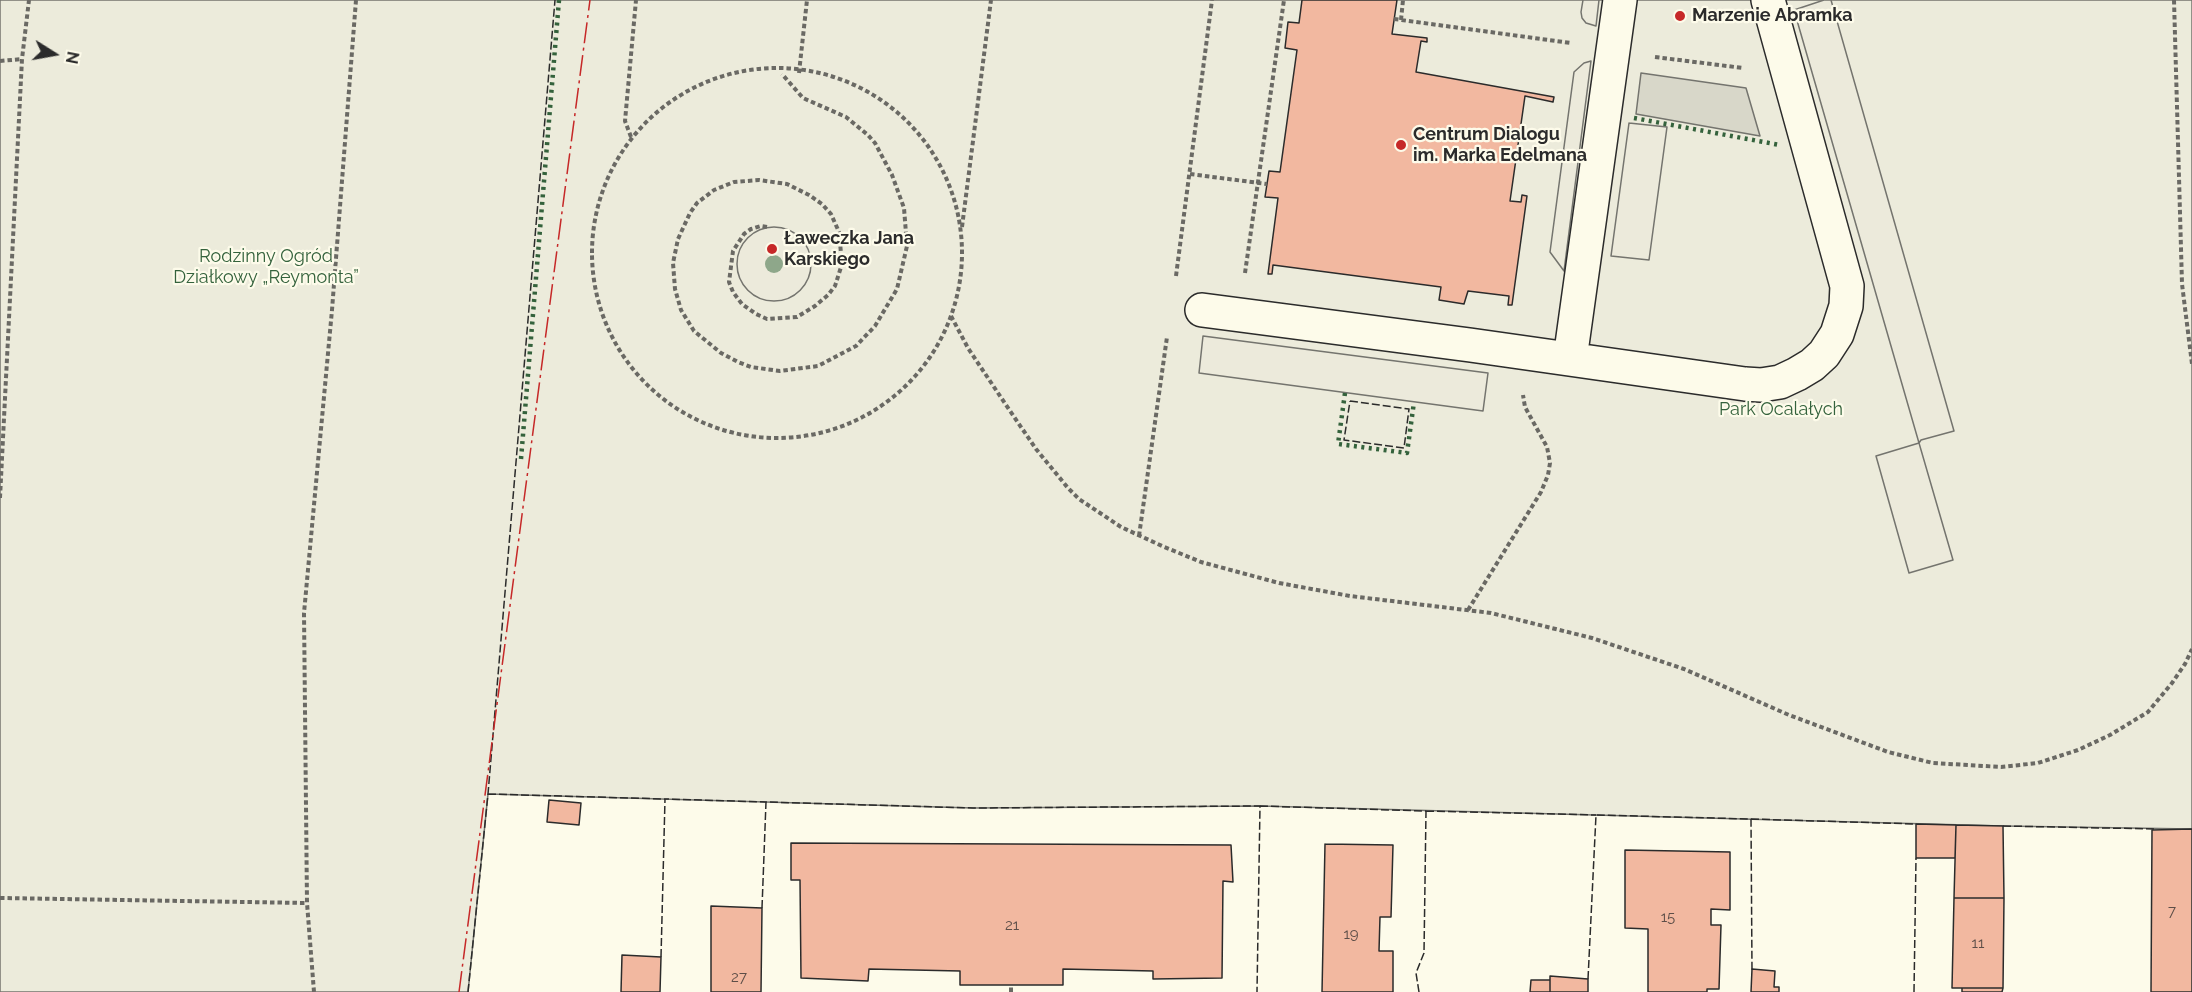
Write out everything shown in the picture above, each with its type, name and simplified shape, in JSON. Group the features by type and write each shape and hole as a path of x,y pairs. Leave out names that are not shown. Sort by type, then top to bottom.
{"lane":[{"path":"1570,359 1620,0"},
{"path":"1202,310 1761,385 1789,378 1812,365 1824,354 1837,334 1846,306 1847,286 1768,0"}],"path":[{"path":"0,498 22,59 29,0"},
{"path":"314,992 307,903 304,613 332,310 356,0"},
{"path":"631,137 626,122 636,0"},
{"path":"799,74 807,0"},
{"path":"961,231 952,193 936,158 913,127 885,102 853,84 817,75 781,73 699,82 678,91 660,103 631,137 610,175 597,212 593,251 596,289 608,327 627,361 653,390 684,413 720,429 778,438 816,434 835,429 872,412 902,390 929,360 951,316 962,268 961,231 991,0"},
{"path":"1175,280 1212,0"},
{"path":"1240,315 1284,0"},
{"path":"1401,20 1403,0"},
{"path":"2174,0 2182,284 2192,364"},
{"path":"1394,19 1789,74"},
{"path":"1568,54 1571,32"},
{"path":"0,61 22,59"},
{"path":"767,227 751,229 744,234 733,251 729,282 742,304 767,319 796,317 815,306 835,286 842,264 839,232 831,214 822,204 787,184 759,180 734,182 714,190 697,203 683,226 677,245 673,263 675,289 681,310 694,331 721,353 738,362 751,367 780,371 818,366 856,346 879,320 897,289 907,246 904,208 892,175 875,143 846,117 803,98 781,73"},
{"path":"1190,174 1267,184"},
{"path":"951,316 968,348 1006,405 1036,449 1068,488 1105,517 1139,536 1201,562 1280,583 1350,596 1468,610 1530,622 1634,651 1684,669 1789,715 1872,747 1933,763 1962,766 2001,767 2038,764 2078,750 2110,735 2148,712 2160,700 2185,664 2192,649"},
{"path":"1139,536 1168,325"},
{"path":"1468,610 1541,492 1548,475 1550,463 1547,447 1523,400 1528,353"},
{"path":"0,898 307,903"},
{"path":"1011,985 1011,992"}],"green space":[{"name":"Park Ocalałych","path":"0,0 2192,0 2192,829 1260,806 973,808 488,794 468,992 0,992"}],"shaded area":[{"path":"1583,0 1599,0 1596,26 1586,23 1582,18"},
{"path":"1824,0 1831,0 1954,431 1921,440 1919,443 1794,10"},
{"path":"1591,61 1564,271 1550,252 1574,72 1584,63"},
{"path":"1641,73 1746,88 1760,136 1636,114"},
{"path":"1629,123 1667,127 1649,260 1611,256"},
{"path":"774,227 795,233 805,243 811,264 805,285 795,295 774,301 753,295 743,285 737,264 743,243 753,233"},
{"path":"1203,336 1488,373 1483,411 1199,373"},
{"path":"1919,443 1953,560 1909,573 1876,456"}],"building":[{"name":"Centrum Dialogu im. Marka Edelmana","path":"1302,0 1397,0 1392,34 1427,38 1427,42 1421,41 1416,72 1554,97 1553,102 1525,96 1510,201 1521,202 1522,195 1527,196 1512,305 1508,305 1509,296 1468,291 1464,304 1439,300 1441,287 1273,265 1272,274 1268,274 1278,198 1265,197 1269,171 1280,172 1297,50 1285,48 1288,22 1299,23"},
{"path":"549,800 581,803 579,825 547,822"},
{"path":"1916,824 1956,825 1955,858 1916,858"},
{"path":"1956,825 2003,826 2004,898 1954,898"},
{"path":"2192,829 2192,992 2151,992 2152,830"},
{"path":"791,843 1231,845 1233,882 1223,881 1222,978 1153,979 1153,971 1063,969 1063,985 960,985 960,971 869,969 868,981 801,978 800,880 791,880"},
{"path":"1325,844 1393,845 1391,917 1380,917 1379,951 1393,951 1393,992 1322,992"},
{"path":"1625,850 1730,852 1730,910 1711,909 1711,925 1721,925 1719,989 1707,989 1707,992 1648,992 1648,929 1625,928"},
{"path":"1954,898 2004,898 2003,988 1952,988"},
{"path":"711,906 762,908 761,992 711,992"},
{"path":"622,955 661,957 660,992 621,992"},
{"path":"1752,969 1775,971 1774,987 1779,987 1779,992 1751,992"},
{"path":"1550,976 1588,979 1588,992 1550,992"},
{"path":"1531,980 1550,980 1550,992 1530,992"},
{"path":"1962,988 2003,988 2002,992 1962,992"}],"hedge":[{"path":"521,459 559,0"},
{"path":"1634,118 1780,145"},
{"path":"1345,393 1338,444 1407,453 1414,402"}],"fence":[{"path":"468,992 488,794 555,0"},
{"path":"1350,401 1409,409 1404,448 1344,440 1350,401"},
{"path":"488,794 665,799"},
{"path":"661,957 665,799 766,802"},
{"path":"762,908 766,802 973,808 1260,806 1257,992"},
{"path":"1260,806 1426,811 1424,953 1416,973 1419,992"},
{"path":"1426,811 1596,815"},
{"path":"1588,979 1596,815 1751,819 1752,971"},
{"path":"1751,819 1916,824"},
{"path":"2003,826 2156,829"},
{"path":"1914,992 1916,858"}],"power":[{"path":"459,992 590,0"}],"place":[{"name":"Marzenie Abramka","path":"1680,16"},
{"name":"Centrum Dialogu im. Marka Edelmana","path":"1401,145"},
{"name":"Ławeczka Jana Karskiego","path":"772,249"}],"park label":[{"name":"Rodzinny Ogród Działkowy „Reymonta”","path":"266,267"}]}
